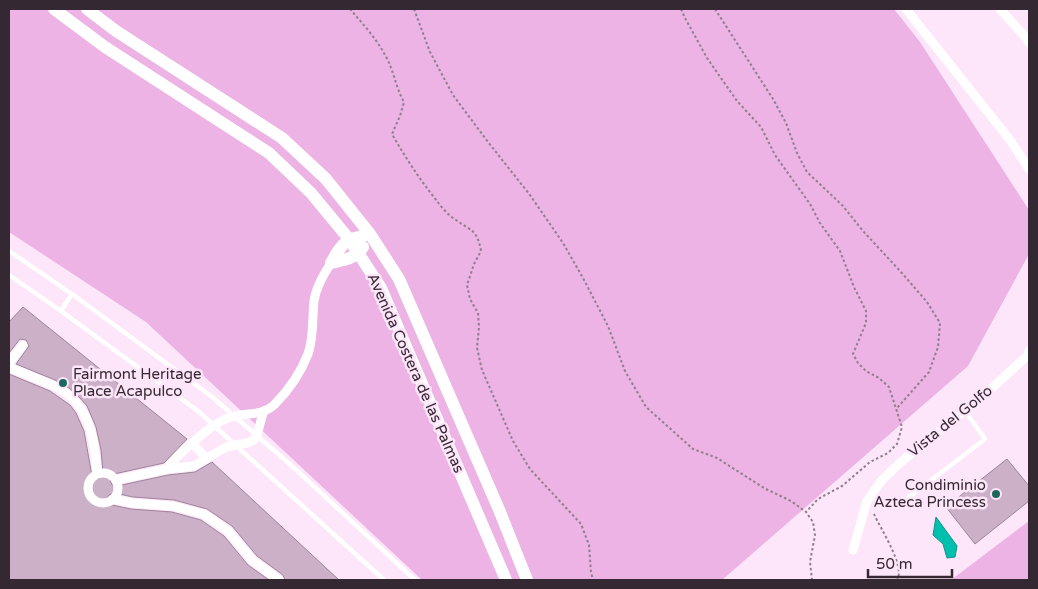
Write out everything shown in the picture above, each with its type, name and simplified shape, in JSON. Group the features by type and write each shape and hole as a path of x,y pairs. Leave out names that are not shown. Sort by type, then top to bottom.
{"main road":[{"name":"Avenida Costera de las Palmas","path":"54,9 105,47 269,153 311,193 349,239 360,253 381,288 506,580"},
{"name":"Avenida Costera de las Palmas","path":"87,9 116,31 282,138 326,180 370,234 399,279 500,512 527,580"},
{"path":"331,264 340,247 349,239 370,234"},
{"path":"331,264 360,253 370,234"}],"street":[{"path":"906,9 1010,140 1029,169"},
{"path":"1000,9 1029,43"},
{"path":"167,469 175,458 225,419 234,416 263,413 274,404 295,379 308,354 313,325 314,300 320,278 331,264"},
{"path":"9,363 23,345"},
{"name":"Vista del Golfo","path":"854,550 867,501 882,480 902,461 965,411 1028,355 1029,351"},
{"path":"9,368 45,382 66,393 79,406 92,429 97,474"},
{"path":"116,480 167,469 194,466 226,447 254,440 263,413"},
{"path":"193,444 206,458"},
{"path":"113,499 118,490 116,480 108,473 97,474 89,480 88,490 93,499 103,503 113,499 132,503 173,506 204,514 228,531 254,561 279,580"}],"lane":[{"path":"9,251 72,294 211,396 257,435 415,580"},
{"path":"9,275 198,411 384,580"},
{"path":"61,311 72,294"},
{"path":"908,498 985,438 965,411"}],"path":[{"path":"350,9 371,33 386,56 397,89 404,102 392,134 438,203 455,220 470,228 479,239 481,251 474,264 467,285 470,299 478,313 477,348 482,370 513,442 530,470 581,524 589,545 593,580"},
{"path":"414,9 430,52 453,95 530,195 563,243 608,326 625,371 646,407 693,449 716,458 764,488 791,501 806,512 813,522 815,534 810,562 812,580"},
{"path":"681,9 707,58 737,101 761,127 775,155 810,204 820,223 840,251 866,311 866,323 854,354 858,364 866,371 880,378 889,387 902,427 897,444 888,453 870,462 842,486 818,499 806,512"},
{"path":"715,9 773,99 786,123 797,153 807,172 843,206 863,231 902,272 927,302 940,323 938,347 929,372 897,408"},
{"path":"867,501 898,564 899,577 897,580"}],"shaded area":[{"path":"9,9 894,9 920,42 1029,210 1029,254 968,366 722,580 422,580 146,322 9,232"},
{"path":"936,517 957,546 955,557 947,558 943,544 933,535"},
{"path":"1029,521 1029,580 951,580"}],"building":[{"name":"Fairmont Heritage Place Acapulco","path":"23,307 187,439 164,463 114,474 110,479 112,485 117,486 168,475 195,472 212,462 339,580 285,580 283,575 257,556 232,526 207,509 174,500 133,497 114,493 107,498 112,505 131,509 172,512 201,520 224,536 248,565 269,580 9,580 9,374 50,391 70,405 84,431 92,476 98,479 102,476 103,472 96,427 87,406 69,388 55,380 16,364 29,346 26,340 20,339 9,353 9,322"},
{"name":"Condiminio Azteca Princess","path":"1007,459 1029,486 1029,501 975,544 946,507"}],"place":[{"name":"Fairmont Heritage Place Acapulco","path":"63,383"},
{"name":"Condiminio Azteca Princess","path":"996,494"}]}
